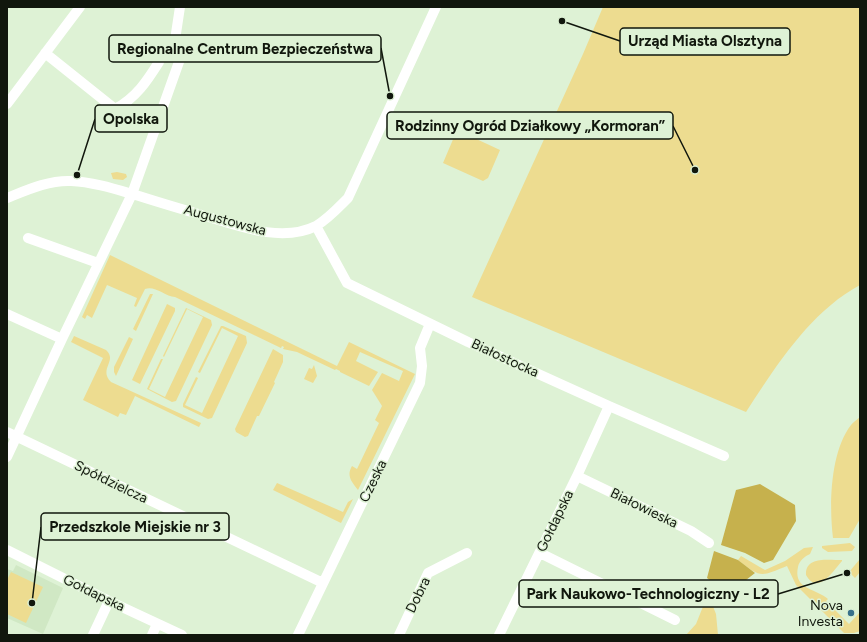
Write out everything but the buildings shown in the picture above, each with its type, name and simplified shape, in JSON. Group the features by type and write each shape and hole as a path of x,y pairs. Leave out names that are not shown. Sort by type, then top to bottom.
{"street":[{"path":"7,104 80,7"},
{"path":"7,457 12,434 62,339 132,194 185,45 175,40 180,7"},
{"name":"Augustowska","path":"7,198 57,182 71,181 106,187 132,194 247,229 274,233 306,230 316,226 326,219 348,198 436,7"},
{"path":"45,53 115,109 132,119 155,128"},
{"path":"115,109 127,102 148,79 159,62"},
{"name":"Białostocka","path":"316,226 347,283 430,324 609,406 724,456"},
{"path":"28,238 98,263"},
{"path":"7,314 62,339"},
{"name":"Czeska","path":"298,635 420,383 422,366 420,348 430,324"},
{"name":"Gołdapska","path":"502,634 609,406"},
{"name":"Spółdzielcza","path":"12,434 323,584"},
{"name":"Białowieska","path":"577,476 691,531 709,543"},
{"name":"Gołdapska","path":"7,550 109,601 182,635"},
{"name":"Dobra","path":"399,635 428,573 467,553"},
{"path":"540,553 675,620"},
{"path":"93,635 109,601"},
{"path":"152,635 157,624"}],"shaded area":[{"path":"603,7 860,7 860,285 842,296 810,325 782,359 746,412 472,297"},
{"path":"457,130 500,150 488,178 483,181 443,163"},
{"path":"117,172 126,174 127,177 123,180 113,179 111,173"},
{"path":"110,255 337,366 349,342 415,374 358,490 350,479 350,470 352,466 357,469 379,423 375,420 382,406 372,390 382,373 399,381 403,371 360,352 356,361 378,372 369,386 336,369 335,370 297,352 283,349 284,347 282,346 281,348 175,297 152,288 145,289 136,307 134,306 137,298 107,285 92,318 87,315 85,319 82,317"},
{"path":"150,294 153,294 136,331 133,329"},
{"path":"167,304 175,308 175,311 140,384 132,380"},
{"path":"186,308 211,320 212,325 176,401 172,402 147,389 161,359 163,359 149,389 165,397 203,317 187,309 164,357 163,356"},
{"path":"221,326 246,336 247,343 212,418 208,419 183,407 183,404 196,377 198,378 185,405 202,413 238,336 222,328 200,373 198,372"},
{"path":"74,336 106,350 110,358 106,373 111,382 201,423 199,427 135,396 126,415 120,413 118,417 83,400 103,358 71,342"},
{"path":"129,337 133,339 116,376 114,367"},
{"path":"273,349 283,355 283,362 274,382 275,383 259,416 257,416 248,436 245,437 236,432 235,429"},
{"path":"314,365 317,376 313,383 304,379 309,368 312,369"},
{"path":"860,417 860,519 849,538 833,538 831,495 835,464 844,436 852,424"},
{"path":"277,483 343,512 348,502 353,499 341,523 273,490"},
{"path":"760,484 795,505 796,521 773,560 764,563 745,553 721,545 736,490"},
{"path":"850,543 855,547 852,551 828,552 822,548 822,546"},
{"path":"813,547 810,554 802,559 798,567 797,575 799,580 807,588 823,595 828,599 826,601 849,624 860,612 860,631 854,633 844,633 796,585 787,566 766,574 761,574 756,573 738,560 741,556 765,570 785,561 804,548"},
{"path":"714,551 738,560 755,573 728,594 707,578"},
{"path":"860,559 860,572 855,578 849,572"},
{"path":"818,560 842,560 825,580 815,583 806,575 809,565 813,562"},
{"path":"16,565 63,588 43,634 7,618 7,569 13,571"},
{"path":"11,572 43,587 26,623 7,614 7,580"},
{"path":"708,594 716,614 718,635 686,635 696,624"}],"place":[{"name":"Urząd Miasta Olsztyna","path":"562,21"},
{"name":"Regionalne Centrum Bezpieczeństwa","path":"390,96"},
{"name":"Rodzinny Ogród Działkowy „Kormoran”","path":"695,170"},
{"name":"Opolska","path":"77,175"},
{"name":"Park Naukowo-Technologiczny - L2","path":"847,573"},
{"name":"Przedszkole Miejskie nr 3","path":"32,603"},
{"name":"Nova Investa","path":"851,613"}]}
